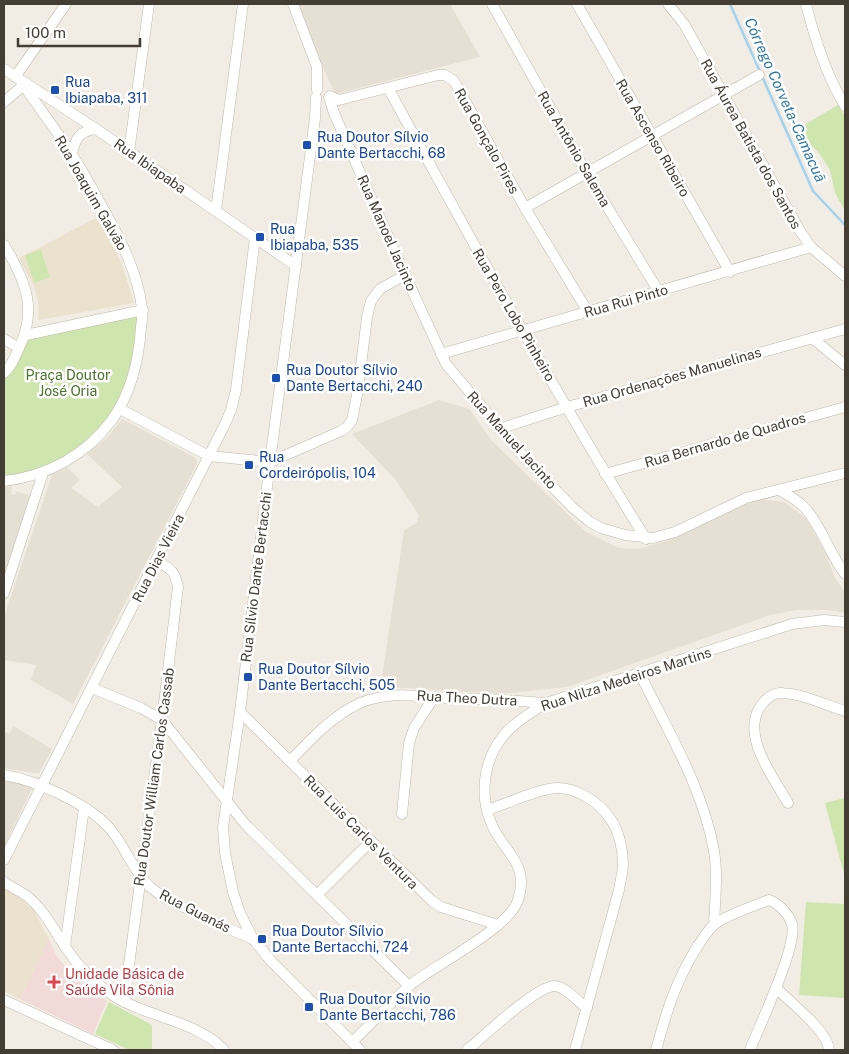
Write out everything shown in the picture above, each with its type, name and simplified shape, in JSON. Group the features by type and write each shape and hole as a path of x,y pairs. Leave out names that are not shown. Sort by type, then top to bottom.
{"street":[{"path":"4,102 21,81 66,4"},
{"path":"129,152 150,4"},
{"path":"216,212 243,4"},
{"name":"Rua Manoel Jacinto","path":"293,4 317,67 324,97 334,113 441,354"},
{"name":"Rua Antônio Salema","path":"492,4 586,172 658,292"},
{"name":"Rua Ascenso Ribeiro","path":"577,4 730,272"},
{"name":"Rua Áurea Batista dos Santos","path":"668,4 684,24 800,231 812,247 845,276"},
{"path":"806,4 824,64 845,106"},
{"name":"Rua Ibiapaba","path":"4,69 96,129 296,266"},
{"name":"Rua Gonçalo Pires","path":"324,97 338,100 438,75 445,75 454,81 525,208 588,312"},
{"path":"525,208 722,94 759,75"},
{"name":"Rua Joaquim Galvão","path":"4,481 43,473 72,458 104,431 120,409 134,373 143,310 132,269 116,233 72,154 21,81"},
{"name":"Rua Pero Lobo Pinheiro","path":"388,88 522,331 605,474 646,539"},
{"name":"Rua Sílvio Dante Bertacchi","path":"324,97 315,118 224,828 228,870 240,913 253,939 270,960 360,1050"},
{"path":"72,154 78,135 85,131 96,129"},
{"name":"Rua Dias Vieira","path":"4,860 226,424 236,390 254,238"},
{"path":"4,245 24,282 29,310 26,335 10,368 4,373"},
{"name":"Rua Rui Pinto","path":"441,354 812,247"},
{"path":"120,409 209,456 270,462 341,431 352,420 371,301 380,289 405,275"},
{"path":"26,335 143,310"},
{"name":"Rua Ordenações Manuelinas","path":"499,429 567,406 845,329"},
{"path":"812,338 845,365"},
{"path":"4,339 20,348"},
{"name":"Rua Manuel Jacinto","path":"441,354 458,380 482,406 524,458 580,515 601,528 625,536 646,539 662,537 746,498 845,472"},
{"name":"Rua Bernardo de Quadros","path":"605,474 845,407"},
{"path":"4,593 43,473"},
{"path":"779,490 794,498 804,507 817,526 835,561 845,574"},
{"name":"Rua Doutor William Carlos Cassab","path":"124,1002 178,587 176,575 171,569 157,561"},
{"name":"Rua Nilza Medeiros Martins","path":"352,1042 409,986 498,925 513,910 518,901 520,877 518,864 492,826 487,810 484,784 492,754 504,735 529,713 546,703 792,624 824,620 845,622"},
{"path":"640,674 683,759 702,805 714,852 716,892 714,924"},
{"path":"92,688 141,708 162,720 245,824 409,986"},
{"path":"788,804 762,759 753,732 755,718 761,705 771,696 781,692 845,711"},
{"name":"Rua Theo Dutra","path":"290,761 318,732 345,711 361,703 394,696 546,703"},
{"path":"402,814 409,743 414,728 434,697"},
{"name":"Rua Luis Carlos Ventura","path":"240,712 432,901 441,907 498,925"},
{"name":"Rua Guanás","path":"4,775 41,785 96,815 112,830 140,877 151,888 166,899 253,939"},
{"path":"487,810 550,789 572,790 592,800 612,820 621,846 623,865 575,1050"},
{"path":"65,947 84,808"},
{"path":"316,895 370,842"},
{"path":"4,882 27,896 56,930 75,960 109,993 124,1002 202,1033 220,1045 224,1050"},
{"path":"656,1050 671,998 684,969 714,924 735,913 769,900 786,913 792,924 791,944 776,988 750,1050"},
{"path":"467,1050 527,999 546,987 554,986 560,988 587,1008"},
{"path":"776,988 820,1031 827,1040 828,1050"},
{"path":"4,1000 113,1050"}],"shaded area":[{"path":"295,4 450,4 480,57 335,94"},
{"path":"100,216 123,267 134,303 39,320 38,302 34,286 19,258"},
{"path":"439,400 469,409 492,441 586,532 619,548 639,549 666,541 714,517 760,499 784,502 806,518 825,552 835,578 845,592 845,613 829,610 797,610 770,615 567,687 500,694 388,687 382,677 404,530 417,523 419,515 395,479 352,434"},
{"path":"122,419 196,458 197,464 73,704 31,680 36,665 4,660 4,617 52,475 67,467 80,480 71,488 98,507 122,487 87,454 107,438"},
{"path":"12,486 11,494 15,495 16,491 31,496 4,576 4,487"},
{"path":"13,726 52,749 39,773 4,768 4,732 10,733"},
{"path":"4,781 22,783 32,788 4,847"},
{"path":"4,887 19,897 34,911 49,939 20,999 4,991"},
{"name":"Unidade Básica de Saúde Vila Sônia","path":"49,939 56,955 71,974 89,990 107,1001 93,1034 20,999"}],"green space":[{"path":"838,105 845,116 845,211 835,193 830,170 799,128"},
{"path":"41,250 50,277 34,283 25,255"},
{"name":"Praça Doutor José Oria","path":"142,310 133,374 101,432 43,472 4,476 4,375 27,335"},
{"path":"845,798 845,878 825,803"},
{"path":"806,902 845,904 845,998 799,995"},
{"path":"109,1002 152,1025 152,1050 129,1050 95,1034"}],"waterway":[{"name":"Córrego Corveta-Camacuã","path":"730,4 813,191 845,225"}],"place":[{"name":"Rua Ibiapaba, 311","path":"55,90"},
{"name":"Rua Doutor Sílvio Dante Bertacchi, 68","path":"307,145"},
{"name":"Rua Ibiapaba, 535","path":"260,237"},
{"name":"Rua Doutor Sílvio Dante Bertacchi, 240","path":"276,378"},
{"name":"Rua Cordeirópolis, 104","path":"249,465"},
{"name":"Rua Doutor Sílvio Dante Bertacchi, 505","path":"248,677"},
{"name":"Rua Doutor Sílvio Dante Bertacchi, 724","path":"262,939"},
{"name":"Unidade Básica de Saúde Vila Sônia","path":"54,982"},
{"name":"Rua Doutor Sílvio Dante Bertacchi, 786","path":"309,1007"}]}
